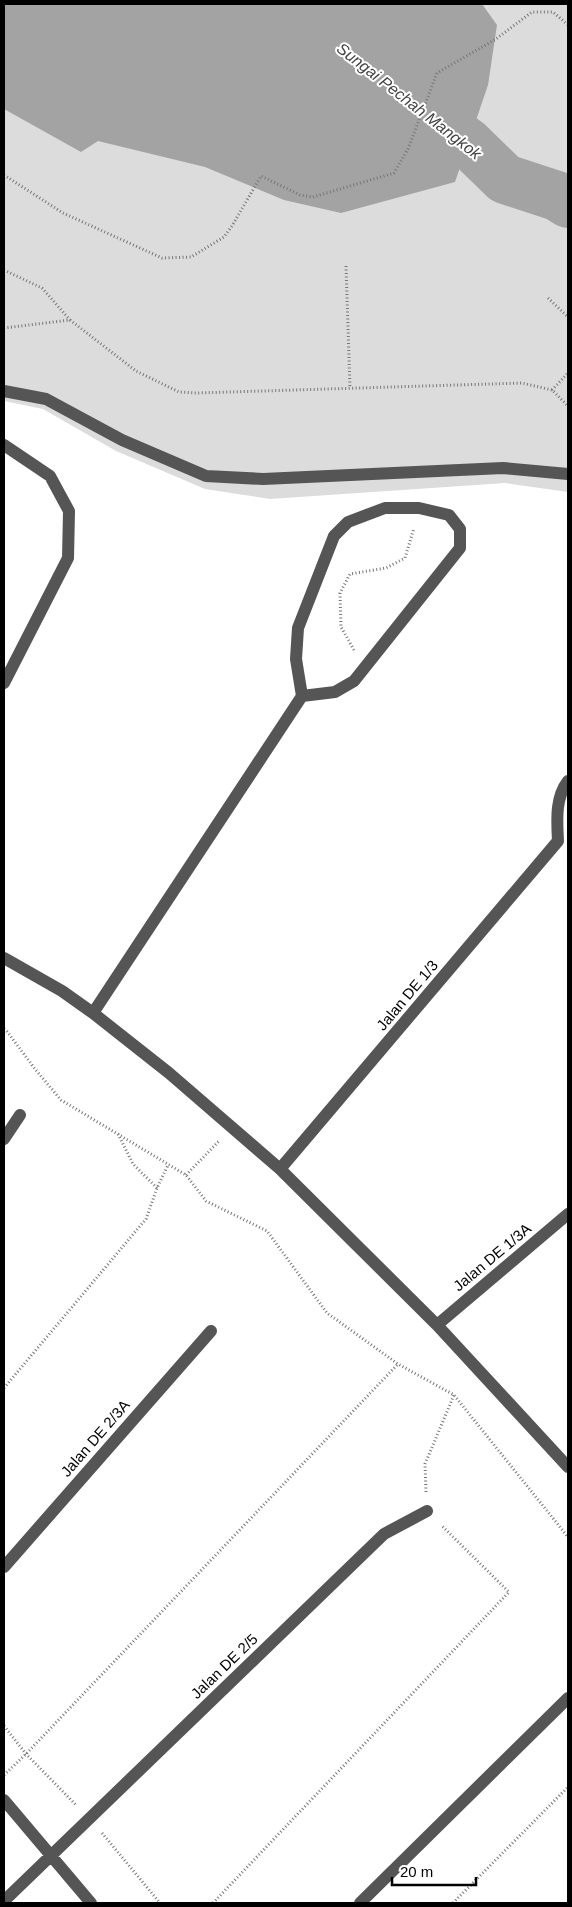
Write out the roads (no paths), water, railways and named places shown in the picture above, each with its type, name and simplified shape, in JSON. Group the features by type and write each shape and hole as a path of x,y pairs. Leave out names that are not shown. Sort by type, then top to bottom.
{"street":[{"path":"4,391 46,399 122,440 206,476 263,479 503,468 568,474"},
{"path":"4,445 50,476 69,511 68,558 4,683"},
{"path":"93,1013 302,696 296,659 298,628 334,536 348,522 385,508 419,508 449,515 460,529 460,548 354,681 335,692 302,696"},
{"name":"Jalan DE 1/3","path":"280,1169 563,842 557,809 564,786 568,781"},
{"path":"4,958 62,991 93,1013 169,1073 280,1169 437,1325 568,1467"},
{"path":"4,1139 20,1115"},
{"name":"Jalan DE 1/3A","path":"437,1325 568,1214"},
{"name":"Jalan DE 2/3A","path":"4,1567 211,1331"},
{"name":"Jalan DE 2/5","path":"4,1901 384,1534 427,1511"},
{"path":"360,1903 568,1698"},
{"path":"4,1800 91,1903"}],"water":[{"path":"4,4 482,4 497,25 488,85 455,182 341,213 284,200 205,167 98,141 81,152 4,109"}],"waterway":[{"name":"Sungai Pechah Mangkok","path":"413,103 468,143 505,179 557,196 568,203"}]}
